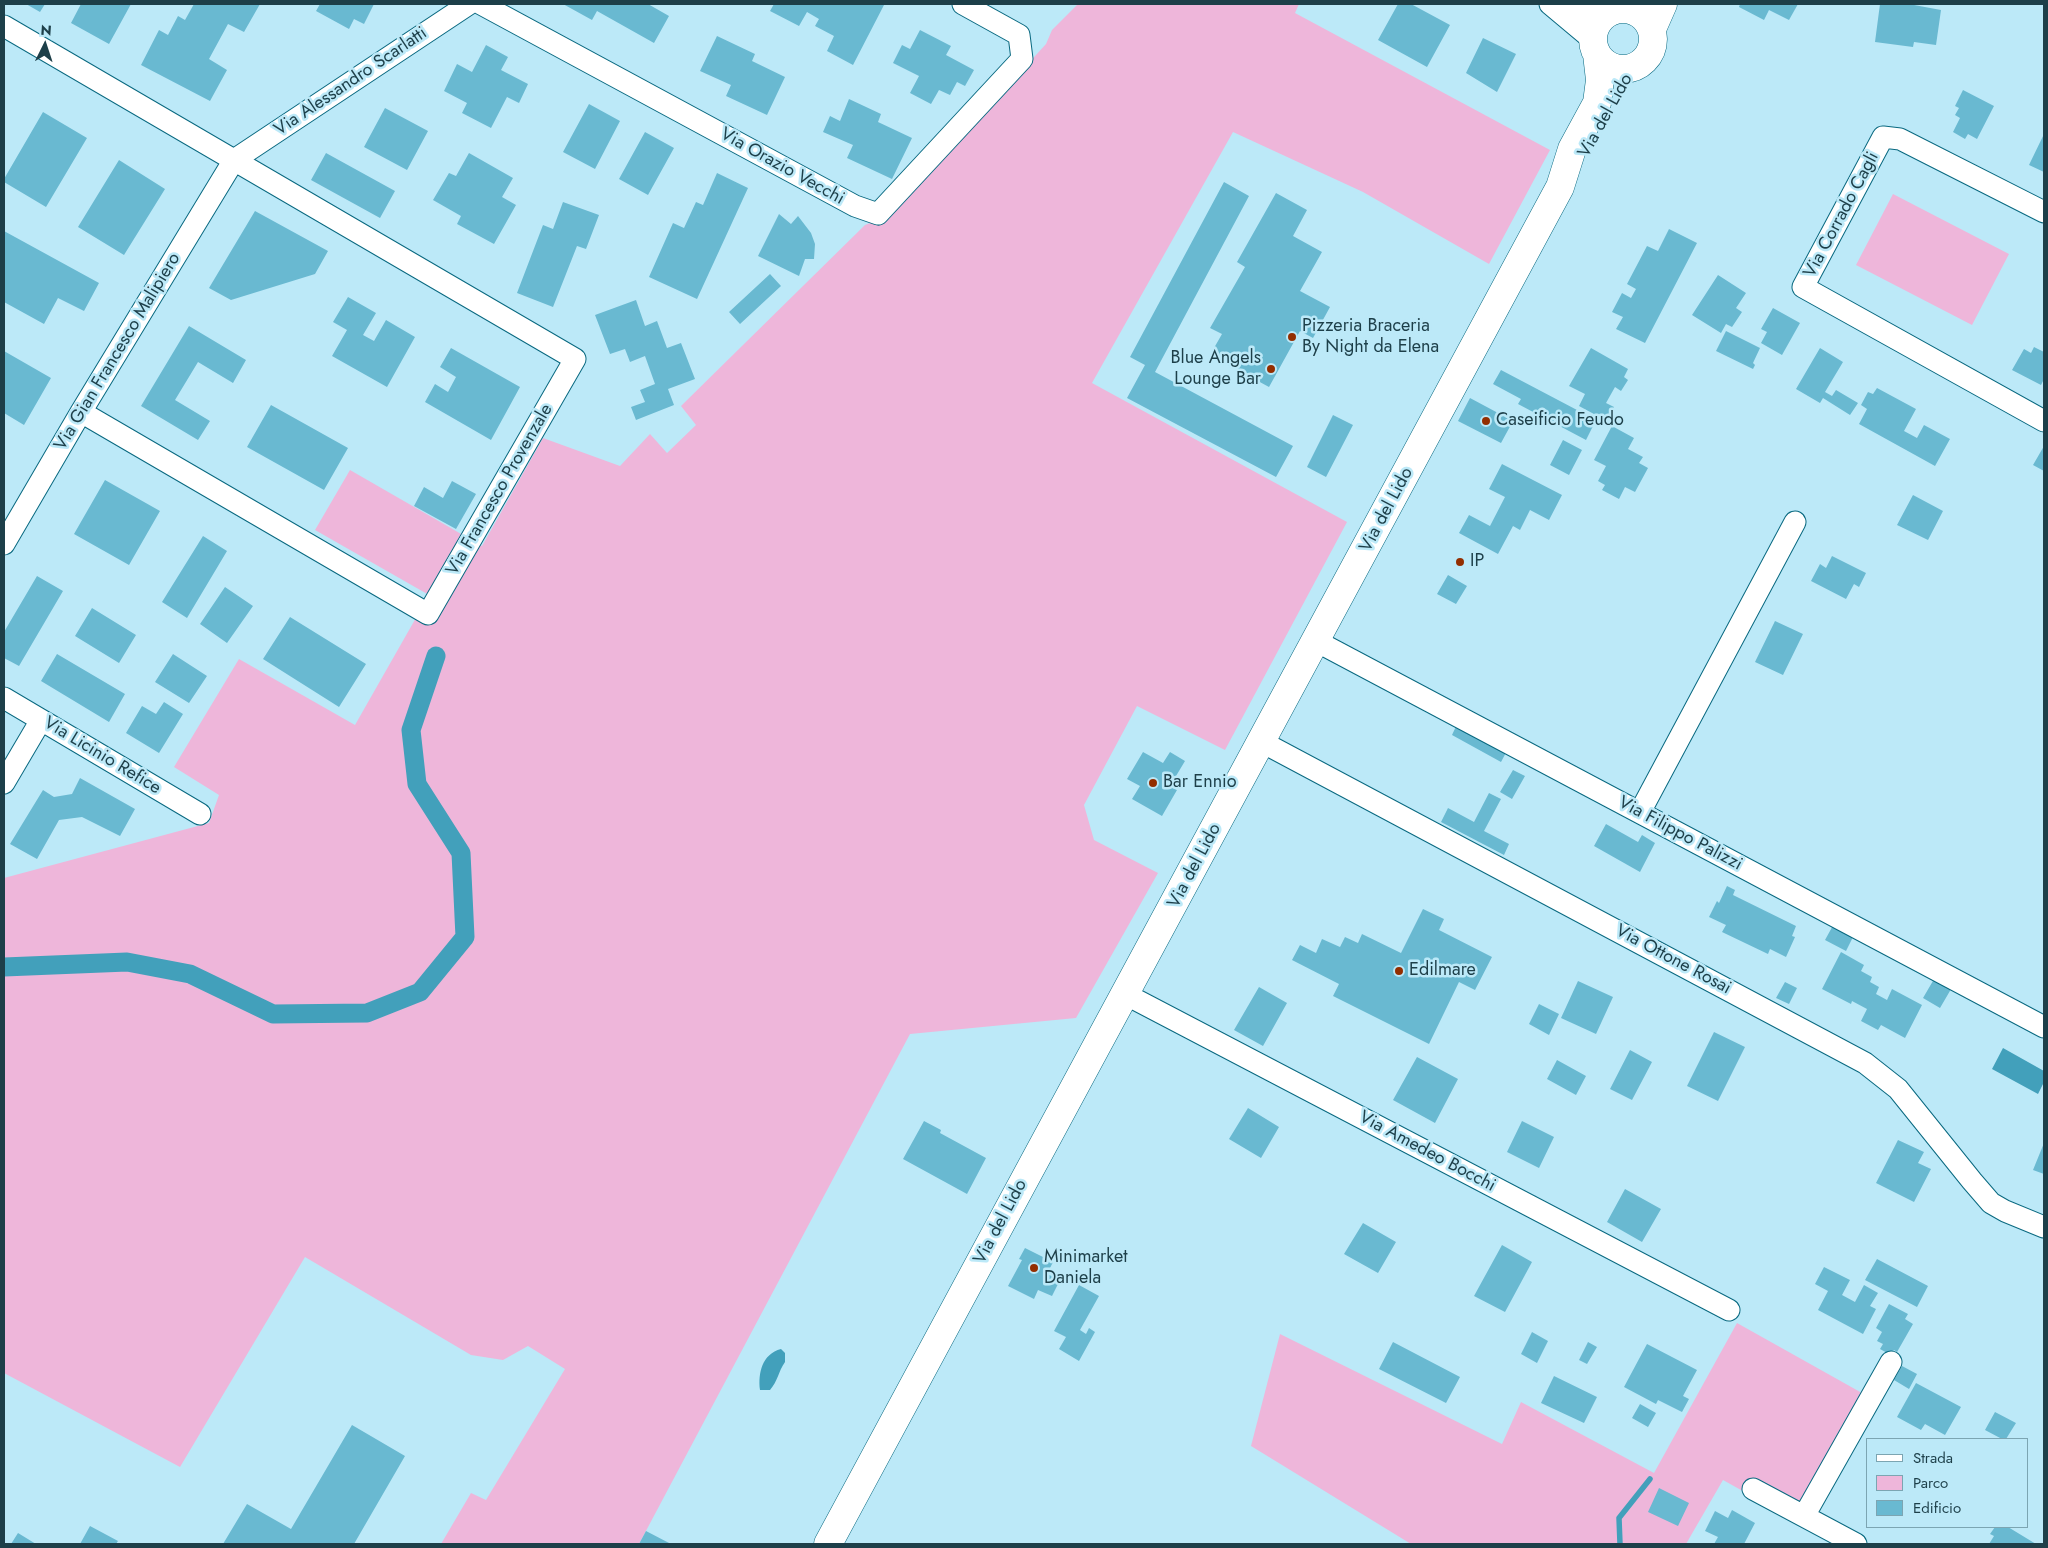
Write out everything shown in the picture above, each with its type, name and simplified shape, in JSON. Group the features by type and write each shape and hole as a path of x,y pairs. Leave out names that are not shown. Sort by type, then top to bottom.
{"main road":[{"path":"1652,29 1663,4"},
{"path":"1627,9 1644,17 1652,29 1654,45 1646,59 1634,68 1613,68 1604,62 1595,47 1597,24 1627,9"},
{"name":"Via del Lido","path":"1560,187 1572,149 1597,103 1600,80 1595,47"},
{"name":"Via del Lido","path":"828,1544 1560,187 1596,141 1608,118 1618,89 1634,68"}],"street":[{"name":"Via Alessandro Scarlatti","path":"234,160 469,4"},
{"name":"Via Orazio Vecchi","path":"481,4 855,206 878,214 1022,59 1019,35 963,4"},
{"path":"1550,4 1595,47"},
{"path":"1562,4 1627,9"},
{"path":"4,26 234,160"},
{"name":"Via Corrado Cagli","path":"2044,212 1900,138 1883,137 1804,287 2044,420"},
{"name":"Via Gian Francesco Malipiero","path":"4,544 81,412 234,160"},
{"name":"Via Francesco Provenzale","path":"81,412 428,614 575,359 234,160"},
{"path":"1640,812 1795,522"},
{"name":"Via Filippo Palizzi","path":"1316,641 2044,1027"},
{"name":"Via Licinio Refice","path":"4,698 200,814"},
{"path":"4,783 41,720"},
{"name":"Via Ottone Rosai","path":"1262,742 1865,1063 1898,1089 1991,1203 2044,1227"},
{"name":"Via Amedeo Bocchi","path":"1125,994 1729,1310"},
{"path":"1804,1516 1891,1362"},
{"path":"1753,1489 1850,1543"}],"green space":[{"path":"1078,4 1299,4 1295,13 1550,150 1489,264 1363,192 1233,132 1092,383 1347,522 1225,750 1137,706 1084,805 1094,840 1158,873 1076,1018 910,1034 639,1544 441,1544 471,1493 486,1500 565,1369 528,1346 503,1360 471,1355 305,1257 180,1467 4,1373 4,878 209,823 219,795 174,767 239,659 355,725 429,595 315,530 350,470 482,546 543,438 620,466 650,434 667,453 696,425 681,406 865,225 889,216 1046,44 1052,30"},
{"path":"1893,194 2009,254 1972,325 1856,265"},
{"path":"1737,1323 1862,1393 1793,1519 1723,1480 1686,1544 1411,1544 1251,1446 1280,1334 1502,1444 1521,1402 1654,1473"}],"water":[{"path":"2003,1048 2044,1071 2044,1082 2038,1094 1992,1069"},
{"path":"781,1349 785,1353 785,1362 775,1383 770,1390 760,1390 761,1371 765,1360 769,1355"}],"building":[{"path":"26,4 45,4 40,12"},
{"path":"81,4 131,4 109,44 71,23"},
{"path":"194,4 260,4 244,32 228,24 209,59 227,70 210,101 141,65 159,30 168,35 178,16 185,20"},
{"path":"320,4 374,4 364,24 354,19 349,29 316,11"},
{"path":"563,4 648,4 669,16 654,43 597,11 592,20"},
{"path":"774,4 884,5 853,65 827,51 834,36 815,26 819,19 807,12 799,26 770,11"},
{"path":"1398,4 1411,4 1450,25 1427,67 1378,40"},
{"path":"1740,4 1798,4 1789,20 1769,10 1764,20 1739,7"},
{"path":"1880,4 1914,4 1941,10 1936,45 1914,42 1913,47 1875,42"},
{"path":"920,30 951,46 946,55 974,70 965,86 957,82 950,95 939,90 931,104 910,93 919,76 893,63 902,45 910,49"},
{"path":"717,36 755,54 752,61 785,77 767,115 726,96 731,85 700,71"},
{"path":"1483,38 1516,54 1497,92 1466,73"},
{"path":"486,45 508,57 501,70 528,84 519,103 507,97 491,128 462,113 467,103 444,91 457,64 472,72"},
{"path":"1963,90 1994,106 1977,139 1968,134 1965,139 1953,132 1960,118 1955,115 1959,108 1955,106"},
{"path":"849,99 881,114 878,122 912,138 892,179 847,158 853,145 823,132 830,116 840,121"},
{"path":"589,104 620,121 595,169 563,152"},
{"path":"385,108 428,131 407,170 364,147"},
{"path":"43,112 87,138 46,207 4,182"},
{"path":"645,132 674,148 648,195 619,179"},
{"path":"2044,134 2044,172 2029,165"},
{"path":"326,153 395,191 380,218 311,180"},
{"path":"469,153 513,178 502,197 516,205 494,244 457,224 461,216 433,200 449,173 456,176"},
{"path":"119,160 165,189 124,255 78,227"},
{"path":"717,173 748,188 697,299 649,277 673,223 684,228 696,202 703,205"},
{"path":"1224,182 1249,196 1155,372 1293,446 1276,477 1127,398 1145,365 1130,357"},
{"path":"1276,193 1307,210 1293,236 1322,252 1300,291 1330,307 1313,338 1300,331 1269,387 1210,355 1222,334 1210,328 1245,267 1237,262"},
{"path":"563,202 599,215 586,249 577,246 553,307 517,293 543,225 553,229"},
{"path":"255,211 328,251 315,274 231,300 209,288"},
{"path":"779,214 791,224 798,216 811,233 815,244 814,259 805,259 799,276 758,256"},
{"path":"1669,229 1697,243 1645,343 1616,329 1623,317 1612,312 1622,293 1631,298 1636,289 1627,284 1647,246 1658,251"},
{"path":"4,231 99,283 84,311 58,298 44,324 4,302"},
{"path":"770,274 781,286 740,324 729,312"},
{"path":"1718,275 1746,293 1736,308 1742,312 1732,327 1726,324 1721,333 1692,315"},
{"path":"348,297 376,313 363,335 374,341 386,320 415,337 387,387 332,356 347,330 333,322"},
{"path":"636,300 645,326 657,321 667,348 681,343 695,379 668,389 674,405 636,420 631,407 645,402 640,390 655,384 645,356 630,362 625,349 610,354 595,315"},
{"path":"1773,308 1800,323 1782,355 1761,343 1767,332 1761,329"},
{"path":"189,326 246,360 233,383 198,362 175,400 210,421 198,440 141,406"},
{"path":"1726,331 1760,348 1753,363 1755,365 1753,369 1716,351"},
{"path":"2034,347 2044,352 2044,379 2041,385 2012,370 2024,349 2031,353"},
{"path":"451,348 520,387 491,440 425,402 435,384 448,392 456,377 440,367"},
{"path":"1591,348 1628,369 1624,377 1628,380 1621,391 1615,387 1606,403 1614,407 1607,421 1579,406 1585,394 1569,386"},
{"path":"1820,348 1843,362 1825,392 1832,396 1836,390 1858,403 1850,415 1823,398 1820,403 1796,389"},
{"path":"4,351 51,378 24,425 4,413"},
{"path":"1501,370 1596,420 1586,440 1518,404 1521,399 1493,384"},
{"path":"1877,388 1916,409 1904,431 1917,438 1924,425 1950,439 1935,466 1859,424 1867,409 1861,405 1868,392 1873,394"},
{"name":"Caseificio Feudo","path":"1470,398 1513,421 1501,443 1458,421"},
{"path":"271,405 348,448 324,490 247,447"},
{"path":"1333,415 1353,425 1326,477 1307,467"},
{"path":"1612,426 1634,438 1628,449 1643,457 1639,463 1648,468 1635,492 1625,487 1619,499 1602,490 1605,485 1598,481 1606,466 1594,460"},
{"path":"1563,440 1582,450 1569,475 1550,465"},
{"path":"2044,446 2044,471 2033,465"},
{"path":"1502,464 1562,495 1549,520 1530,510 1520,530 1513,526 1498,554 1459,533 1469,515 1490,526 1505,497 1489,489"},
{"path":"105,480 160,511 129,565 74,534"},
{"path":"452,481 476,494 456,529 414,506 424,487 443,498"},
{"path":"1913,495 1943,511 1928,540 1897,525"},
{"path":"203,536 227,551 187,618 162,602"},
{"path":"1832,556 1866,573 1859,587 1854,584 1846,599 1811,581 1820,564 1826,568"},
{"path":"1448,575 1467,586 1456,604 1437,594"},
{"path":"37,576 63,591 19,666 4,658 4,632"},
{"path":"225,587 253,606 227,643 200,624"},
{"path":"92,608 136,635 119,663 75,636"},
{"path":"290,617 366,664 339,707 263,659"},
{"path":"1775,621 1803,634 1783,675 1755,662"},
{"path":"57,654 125,694 109,722 41,681"},
{"path":"173,654 207,676 189,703 155,682"},
{"path":"164,702 183,714 159,753 126,733 142,706 156,714"},
{"path":"1459,720 1509,747 1501,762 1452,735"},
{"name":"Bar Ennio","path":"1143,752 1163,763 1170,752 1185,761 1170,786 1177,790 1162,816 1132,799 1140,786 1127,779"},
{"path":"1513,770 1525,776 1512,799 1500,792"},
{"path":"80,778 135,809 120,836 82,817 59,820 37,859 10,844 43,790 54,797 72,794"},
{"path":"1489,793 1501,799 1484,831 1509,844 1504,855 1441,822 1448,808 1474,822"},
{"path":"1606,824 1638,842 1642,835 1655,843 1640,872 1594,846"},
{"path":"1727,886 1735,890 1733,895 1796,926 1792,936 1795,937 1786,957 1770,949 1768,954 1722,932 1726,925 1709,917 1717,901 1719,903"},
{"name":"Edilmare","path":"1423,909 1444,919 1439,930 1492,957 1475,990 1459,982 1429,1044 1333,996 1339,984 1292,960 1300,945 1316,953 1322,939 1340,947 1345,937 1358,943 1362,934 1401,953"},
{"path":"1836,920 1856,931 1846,951 1825,940"},
{"path":"1841,952 1864,965 1861,971 1872,977 1870,982 1879,987 1876,994 1887,1000 1892,989 1922,1005 1905,1038 1881,1025 1878,1030 1861,1021 1867,1009 1852,1001 1851,1004 1822,989"},
{"path":"1937,974 1954,984 1940,1008 1923,998"},
{"path":"1578,981 1613,997 1596,1034 1561,1018"},
{"path":"1785,982 1797,988 1789,1004 1776,998"},
{"path":"1259,987 1287,1003 1263,1046 1234,1030"},
{"path":"1539,1004 1559,1014 1549,1035 1529,1024"},
{"path":"1714,1032 1745,1047 1718,1101 1687,1086"},
{"path":"1630,1050 1652,1062 1632,1100 1610,1089"},
{"path":"1417,1057 1458,1079 1435,1123 1393,1100"},
{"path":"1557,1060 1586,1076 1576,1095 1547,1079"},
{"path":"1248,1108 1279,1127 1261,1158 1229,1139"},
{"path":"924,1121 941,1130 940,1133 986,1158 967,1194 903,1159"},
{"path":"1522,1121 1554,1137 1539,1168 1507,1152"},
{"path":"1898,1140 1924,1152 1918,1163 1931,1169 1914,1202 1876,1183"},
{"path":"2044,1143 2044,1174 2033,1170"},
{"path":"1625,1189 1661,1209 1642,1242 1607,1222"},
{"path":"1363,1223 1396,1242 1378,1273 1344,1254"},
{"path":"1502,1245 1532,1262 1505,1312 1474,1296"},
{"name":"Minimarket Daniela","path":"1025,1248 1053,1262 1047,1274 1060,1280 1052,1296 1038,1290 1034,1299 1008,1286 1022,1260 1019,1259"},
{"path":"1877,1259 1928,1286 1917,1307 1865,1280"},
{"path":"1824,1267 1850,1280 1842,1295 1855,1302 1864,1285 1878,1293 1870,1306 1876,1309 1863,1334 1818,1310 1828,1291 1815,1284"},
{"path":"1079,1285 1099,1296 1080,1330 1086,1334 1089,1328 1095,1332 1079,1361 1059,1349 1066,1337 1054,1331"},
{"path":"1889,1304 1908,1314 1905,1319 1913,1324 1897,1352 1894,1350 1891,1355 1880,1349 1883,1344 1877,1341 1882,1332 1876,1328"},
{"path":"1532,1332 1548,1341 1537,1363 1521,1354"},
{"path":"1393,1342 1460,1377 1446,1403 1379,1369"},
{"path":"1588,1342 1597,1347 1587,1364 1579,1360"},
{"path":"1647,1344 1697,1370 1683,1396 1689,1399 1682,1412 1658,1400 1656,1404 1624,1387"},
{"path":"1902,1366 1917,1374 1909,1389 1894,1380"},
{"path":"1554,1376 1597,1397 1584,1423 1541,1403"},
{"path":"1916,1383 1961,1407 1945,1435 1925,1424 1921,1430 1897,1417"},
{"path":"1640,1404 1656,1413 1648,1427 1632,1418"},
{"path":"1995,1412 2016,1423 2007,1438 2000,1438 1985,1430"},
{"path":"352,1425 405,1456 354,1544 223,1544 247,1504 291,1529"},
{"path":"1659,1488 1689,1503 1678,1526 1648,1512"},
{"path":"1732,1510 1755,1523 1744,1544 1714,1544 1718,1537 1705,1531 1715,1511 1728,1518"},
{"path":"90,1526 118,1541 116,1544 80,1544"},
{"path":"1994,1528 2010,1528 2036,1544 1989,1544 1994,1536 1990,1534"},
{"path":"646,1531 671,1544 639,1544"},
{"path":"18,1533 36,1544 11,1544"}],"waterway":[{"path":"4,967 127,962 190,974 273,1014 367,1013 420,992 465,937 461,853 417,784 411,730 436,656"},
{"path":"1620,1544 1619,1518 1650,1479"}],"place":[{"name":"Pizzeria Braceria By Night da Elena","path":"1292,337"},
{"name":"Blue Angels Lounge Bar","path":"1271,369"},
{"name":"Caseificio Feudo","path":"1486,421"},
{"name":"IP","path":"1460,562"},
{"name":"Bar Ennio","path":"1153,783"},
{"name":"Edilmare","path":"1399,971"},
{"name":"Minimarket Daniela","path":"1034,1268"}]}
